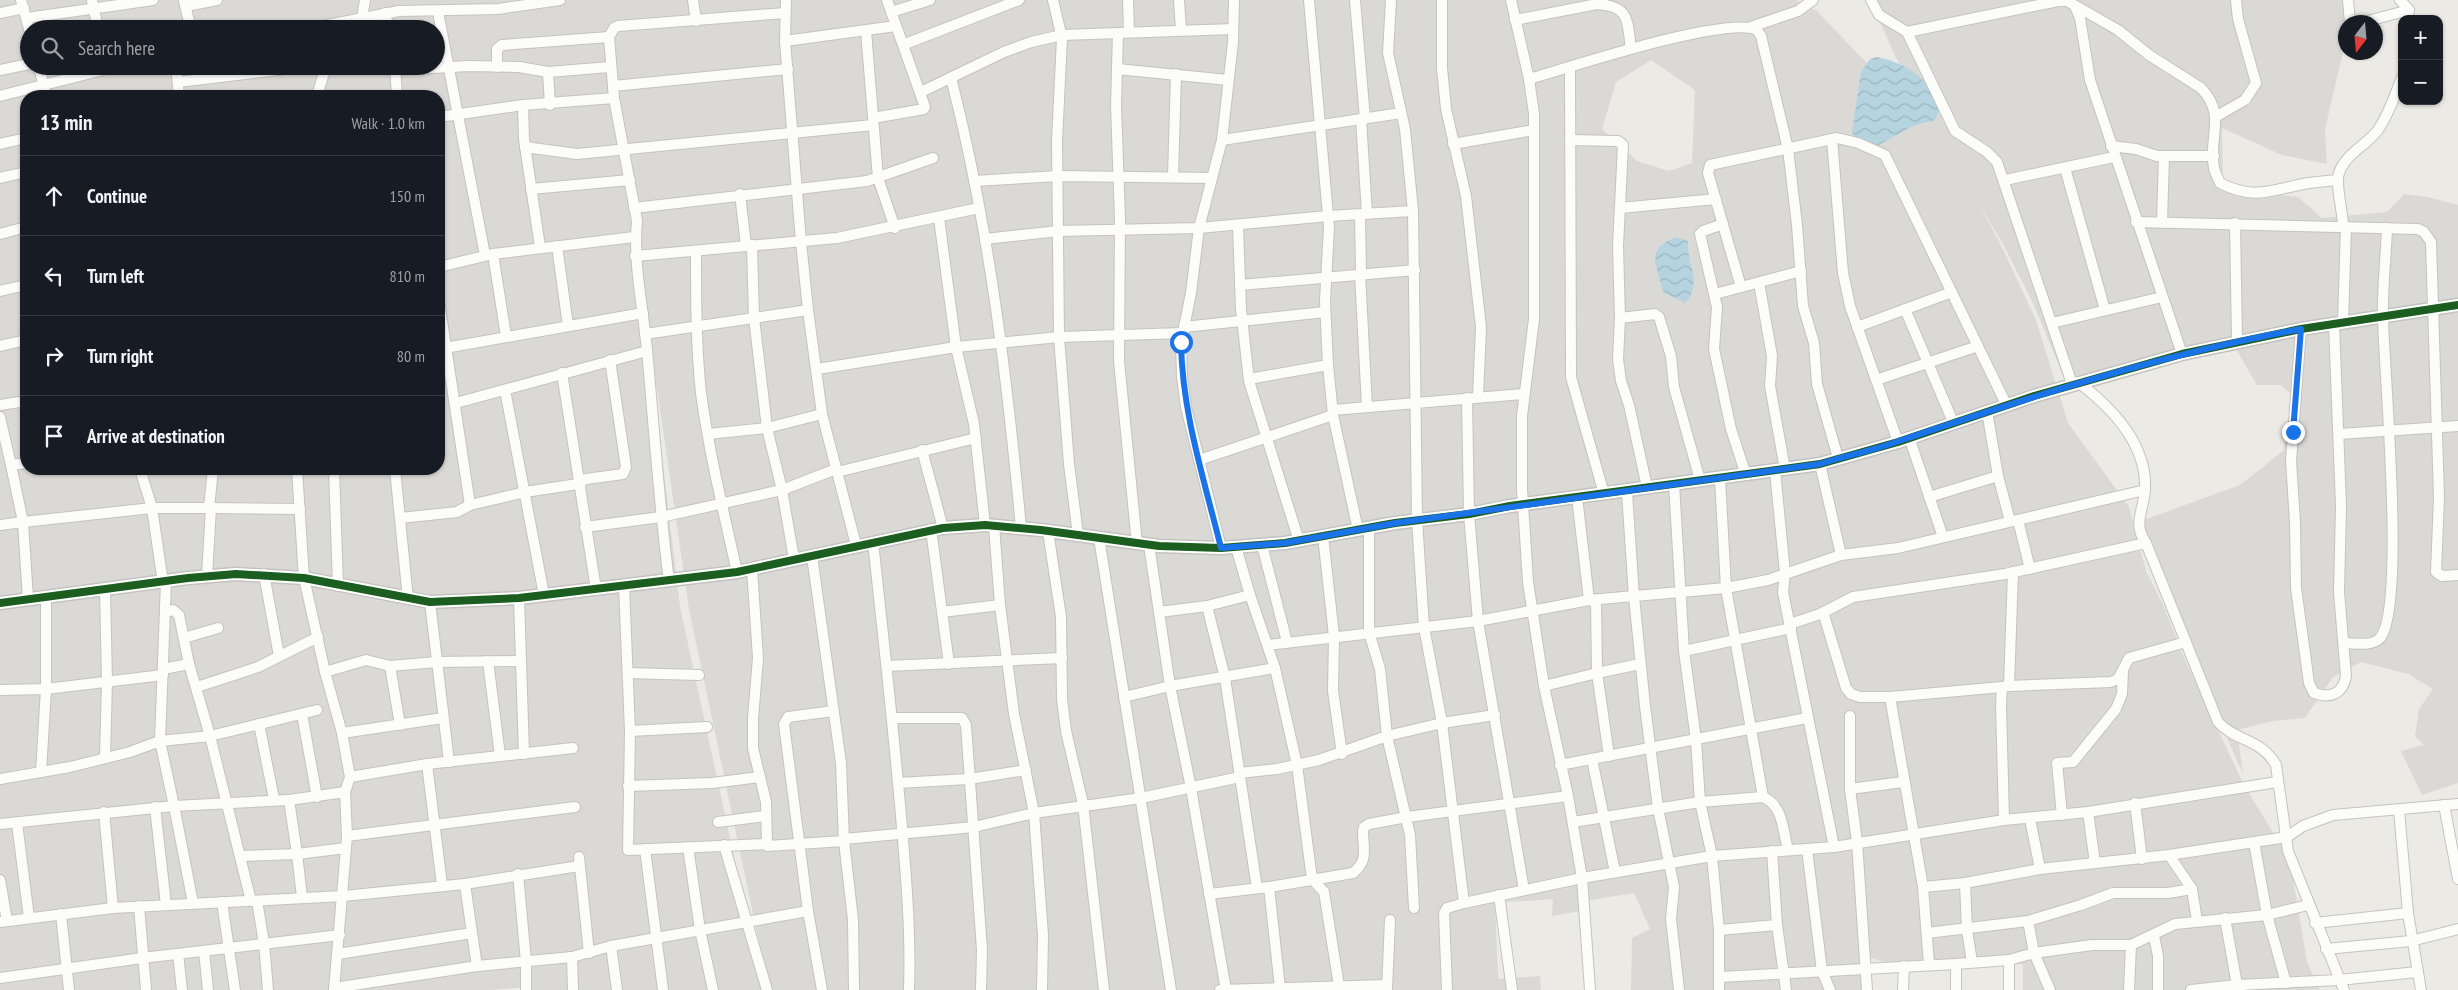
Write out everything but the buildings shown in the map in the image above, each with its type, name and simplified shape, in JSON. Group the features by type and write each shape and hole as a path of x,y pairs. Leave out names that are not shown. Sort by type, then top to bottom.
{"street":[{"path":"42,20 93,5 153,0"},
{"path":"189,20 185,3 217,0"},
{"path":"362,18 365,0"},
{"path":"461,11 462,0"},
{"path":"352,20 385,13 461,11 497,4 560,0"},
{"path":"693,0 696,20"},
{"path":"786,0 785,41 800,242 808,310 822,414 856,545"},
{"path":"526,148 570,154 873,122 924,109 926,104 888,0"},
{"path":"891,12 930,0"},
{"path":"904,44 1019,0"},
{"path":"1053,0 1062,35 1058,176 1059,337 1069,464 1078,535"},
{"path":"1128,0 1129,32"},
{"path":"1180,0 1181,30"},
{"path":"1221,548 1184,392 1181,342 1199,228 1222,140 1234,0"},
{"path":"1309,0 1328,216 1325,312 1333,413 1363,529 1369,632 1380,669 1387,736 1407,816 1412,849 1414,908"},
{"path":"1355,0 1363,119 1364,214 1360,274 1367,407"},
{"path":"1390,0 1388,53 1405,129 1413,211 1417,520 1424,627 1442,723 1464,903"},
{"path":"1442,0 1442,68 1446,109 1466,196 1481,327 1472,397 1469,514 1478,621 1524,890"},
{"path":"1511,0 1529,79 1534,130 1534,319 1523,394 1523,504 1531,612 1544,686 1568,796 1582,878 1590,990"},
{"path":"1751,27 1798,11 1813,0"},
{"path":"1870,0 1879,15 1907,32 1955,131 1987,152 1997,162 2005,180 2052,323 2075,383 2102,400 2131,438 2143,465 2145,490 2138,527 2139,533 2146,543 2218,722 2224,728 2265,750 2276,765 2288,851 2315,923 2342,985"},
{"path":"2217,116 2245,100 2256,83 2238,19 2236,0"},
{"path":"2348,0 2349,15"},
{"path":"2383,19 2408,14 2400,0"},
{"path":"1907,32 2058,1 2067,1 2118,30 2148,55 2201,88 2209,98 2217,116 2214,167 2220,183 2236,191 2258,195 2304,184 2338,180"},
{"path":"1515,20 1609,2 1626,15 1631,49"},
{"path":"0,12 22,4 27,20"},
{"path":"93,5 96,20"},
{"path":"2075,6 2080,18 2090,80 2114,157 2182,354"},
{"path":"438,12 439,20"},
{"path":"385,13 387,20"},
{"path":"669,581 661,517 644,313 634,237 637,221 625,148 614,98 609,37 614,28 618,26 785,13"},
{"path":"785,41 896,26"},
{"path":"1529,79 1631,49 1698,33 1743,26 1757,30 1761,36 1788,149 1803,306 1814,343 1817,384 1838,458"},
{"path":"921,92 1004,52 1031,42 1062,35 1233,29"},
{"path":"866,31 878,178 895,228"},
{"path":"1118,32 1120,376 1143,544 1159,612 1170,686 1191,788 1226,990"},
{"path":"497,67 497,49 502,45 609,37"},
{"path":"445,50 506,336"},
{"path":"0,70 20,66"},
{"path":"445,66 518,67 548,72 610,67"},
{"path":"1570,67 1571,377 1604,494"},
{"path":"613,86 788,69"},
{"path":"1117,69 1228,80"},
{"path":"548,72 550,105"},
{"path":"1173,177 1176,74"},
{"path":"41,75 45,90"},
{"path":"26,90 82,75"},
{"path":"177,75 179,90"},
{"path":"178,82 236,75"},
{"path":"319,90 324,75"},
{"path":"396,75 397,90"},
{"path":"951,78 986,239 1010,407 1021,528"},
{"path":"2301,329 2291,461 2295,522 2296,588 2309,683 2314,693 2330,696 2339,692 2345,685 2344,643 2339,592 2341,506 2339,323 2344,227 2338,180 2343,165 2377,131 2386,117 2398,87"},
{"path":"0,96 20,91"},
{"path":"445,116 523,105 550,105 614,98"},
{"path":"523,105 526,148 540,247"},
{"path":"1222,140 1401,113"},
{"path":"1453,144 1534,130"},
{"path":"0,144 20,139"},
{"path":"1832,139 1843,273 1857,326 1876,380 1929,497 1943,538"},
{"path":"1741,287 1708,173 1710,165 1832,139 1858,143 1885,155 2006,404"},
{"path":"1570,140 1618,141 1623,146 1618,246 1620,318 1618,359 1621,382 1629,405 1647,488"},
{"path":"2111,146 2123,146 2147,154 2164,156 2214,156"},
{"path":"2162,223 2164,156"},
{"path":"2005,180 2114,157"},
{"path":"634,208 740,194 849,184 878,178 933,158"},
{"path":"2065,168 2106,310"},
{"path":"0,178 20,173"},
{"path":"974,181 1058,176 1212,178"},
{"path":"531,189 630,180"},
{"path":"740,194 749,246 754,318 767,428 782,490 794,559"},
{"path":"1620,208 1716,199"},
{"path":"636,256 837,238 895,228 979,208"},
{"path":"986,239 1058,231 1238,226 1328,216 1413,211"},
{"path":"939,218 956,347 970,400 990,526 1014,714 1034,813 1043,935 1042,990"},
{"path":"2136,222 2418,229 2428,236 2431,242 2438,497 2436,572 2442,576 2458,575"},
{"path":"2235,223 2237,340"},
{"path":"1723,224 1703,231 1700,234 1717,307 1714,349 1732,429 1746,475"},
{"path":"1238,226 1242,322 1249,379 1299,541"},
{"path":"2344,643 2375,642 2379,639 2385,626 2390,592 2392,544 2383,317 2387,228"},
{"path":"0,234 20,229"},
{"path":"445,266 489,255 540,247 634,237"},
{"path":"557,246 568,326"},
{"path":"696,252 698,361 708,434 737,572"},
{"path":"1240,285 1415,270"},
{"path":"1715,294 1801,271"},
{"path":"1759,282 1772,356 1770,386 1780,470 1785,573 1783,592 1834,847"},
{"path":"0,291 20,286"},
{"path":"1857,326 1952,292"},
{"path":"2052,323 2162,297"},
{"path":"0,603 207,576 264,574 304,578 430,602 519,598 737,572 937,529 990,526 1048,531 1143,544 1221,548 1299,541 1523,504 1627,492 1820,464 1904,440 2006,404 2075,383 2237,340 2458,305"},
{"path":"1906,309 1953,422"},
{"path":"646,334 808,310"},
{"path":"817,369 956,347 1059,337 1184,330 1325,312"},
{"path":"445,348 644,313"},
{"path":"1620,318 1655,314 1659,316 1671,356 1674,387 1700,480"},
{"path":"0,346 20,341"},
{"path":"1876,380 1978,346"},
{"path":"456,403 647,351"},
{"path":"445,356 456,403 470,505"},
{"path":"400,518 458,512 470,505 525,492 578,484 586,479 623,474 625,471 610,360"},
{"path":"1249,379 1328,365"},
{"path":"562,373 596,589"},
{"path":"505,390 544,595"},
{"path":"1199,460 1333,413 1367,407 1523,394"},
{"path":"0,405 20,402"},
{"path":"1987,411 1998,476 2030,569"},
{"path":"708,434 767,428 822,414"},
{"path":"0,417 4,453 11,465 23,522 28,599"},
{"path":"2339,434 2436,429 2458,426"},
{"path":"585,527 661,517 722,504 782,490 837,471 976,438"},
{"path":"922,450 937,529 942,612 949,664"},
{"path":"11,465 20,464"},
{"path":"1820,464 1840,555"},
{"path":"142,475 152,508 164,582 165,612 160,741 193,903"},
{"path":"207,576 212,475"},
{"path":"297,475 304,578 325,672 342,733 350,777 345,792 347,836 334,989 477,966 572,956 657,937 808,911"},
{"path":"334,475 338,586"},
{"path":"396,475 408,599"},
{"path":"1929,497 1998,476"},
{"path":"1720,479 1726,588 1763,797"},
{"path":"1674,484 1682,592 1684,651 1696,740 1700,802 1712,856 1720,930 1719,990"},
{"path":"1268,645 1478,621 1589,600 1726,588 1768,580 1840,555 1898,548 2145,490"},
{"path":"1627,492 1634,597 1650,749 1658,808 1674,887 1671,919 1679,990"},
{"path":"1578,497 1589,600"},
{"path":"0,525 152,508 300,509"},
{"path":"1048,531 1061,617 1062,699 1066,731 1083,804 1104,990"},
{"path":"1323,536 1334,636 1333,691 1342,754"},
{"path":"1099,538 1171,990"},
{"path":"873,542 893,718 910,936 909,990"},
{"path":"1684,651 1790,626 1853,597 2030,569 2146,543"},
{"path":"1262,545 1287,642"},
{"path":"1236,547 1250,596 1275,668 1297,765 1312,879 1324,892 1338,986"},
{"path":"812,556 841,763 844,840 852,920 854,990"},
{"path":"752,569 758,658 752,718 753,748 766,802 764,816 767,844"},
{"path":"2004,820 2001,752 2013,572"},
{"path":"264,574 278,656"},
{"path":"624,586 630,731 628,850 724,845 767,844 767,846 798,844 974,827 1083,804 1140,798 1191,788 1240,775 1297,765 1342,754 1387,736 1442,723 1495,716"},
{"path":"105,590 108,681 105,758"},
{"path":"1159,612 1208,606 1250,596"},
{"path":"41,772 46,689 46,597"},
{"path":"519,598 519,661 524,754"},
{"path":"1589,600 1596,602 1597,673 1608,756"},
{"path":"430,602 449,762"},
{"path":"942,612 1000,606"},
{"path":"1208,606 1225,678 1258,888"},
{"path":"165,612 173,610 177,612 240,856 254,901 264,943 268,990"},
{"path":"1823,612 1846,688 1851,694 1860,697 1890,697 2005,687 2111,682 2118,679 2129,658 2186,642"},
{"path":"184,638 218,628"},
{"path":"197,687 258,667 318,637"},
{"path":"886,666 1008,662 1062,658"},
{"path":"325,672 366,660 390,666 438,662 519,661"},
{"path":"488,661 500,756"},
{"path":"0,690 46,689 108,681 163,672 189,664"},
{"path":"1544,686 1640,664"},
{"path":"390,666 400,725"},
{"path":"1124,697 1170,686 1275,668"},
{"path":"2062,815 2057,763 2073,762 2116,709 2122,694 2123,671"},
{"path":"628,673 699,675"},
{"path":"1890,697 1903,782 1923,888 1929,964"},
{"path":"0,779 105,758 160,741 210,736 317,710"},
{"path":"822,990 798,844 784,721 788,717 833,711"},
{"path":"302,714 317,796"},
{"path":"1850,716 1850,789 1858,842 1867,990"},
{"path":"342,733 443,718"},
{"path":"893,718 962,718 966,725 982,950 981,990"},
{"path":"1560,765 1752,730 1807,718"},
{"path":"259,724 274,799"},
{"path":"630,731 707,727"},
{"path":"350,777 427,764 573,748"},
{"path":"1592,758 1615,872"},
{"path":"427,764 442,885"},
{"path":"898,783 969,779 1026,770"},
{"path":"628,786 712,783 760,777"},
{"path":"1850,789 1903,782"},
{"path":"1447,990 1444,913 1447,908 1464,903 1670,862 1712,856 1834,847 1858,842 1913,836 2004,820 2088,812 2135,803 2277,782"},
{"path":"0,824 155,807 274,799 289,800 345,792"},
{"path":"1209,894 1269,887 1353,873 1361,867 1364,860 1364,827 1369,824 1407,816 1568,796"},
{"path":"1572,822 1700,802 1763,797 1770,800 1777,807 1788,850"},
{"path":"289,800 302,898"},
{"path":"2135,803 2142,858"},
{"path":"1923,888 1966,883 2040,869 2169,855 2286,837 2303,826 2333,815 2458,804"},
{"path":"2444,805 2458,879"},
{"path":"155,807 166,905"},
{"path":"347,836 575,808"},
{"path":"2399,810 2411,941 2421,990"},
{"path":"104,812 113,908"},
{"path":"2088,812 2095,864"},
{"path":"718,822 764,816"},
{"path":"2030,818 2040,869"},
{"path":"18,823 30,918"},
{"path":"2254,842 2267,915 2286,983"},
{"path":"724,845 767,990"},
{"path":"688,847 700,930 713,990"},
{"path":"240,856 297,854 346,848"},
{"path":"1807,849 1822,971 1830,990"},
{"path":"646,850 663,990"},
{"path":"1772,851 1777,926 1786,990"},
{"path":"2169,855 2192,889 2197,921"},
{"path":"0,880 4,921 113,908 343,896 465,884 579,861 589,953"},
{"path":"518,874 526,962 526,990"},
{"path":"1966,883 1967,930 1972,962"},
{"path":"465,884 477,966"},
{"path":"1269,887 1280,988"},
{"path":"1927,933 1967,930 2028,920 2081,905 2113,893 2168,893 2192,889"},
{"path":"1499,895 1512,990"},
{"path":"222,902 235,990"},
{"path":"1720,977 1865,970 1929,964 2009,960 2034,953 2092,946 2131,945 2154,936 2171,925 2267,915 2308,905"},
{"path":"139,906 146,990"},
{"path":"2315,923 2408,913"},
{"path":"61,914 69,990"},
{"path":"2225,918 2238,987"},
{"path":"1219,990 1316,989 1338,986 1387,987 1390,920"},
{"path":"2028,920 2034,953 2050,990"},
{"path":"1720,930 1777,926"},
{"path":"2326,949 2411,941 2458,929"},
{"path":"338,954 472,933"},
{"path":"0,978 142,958 340,935"},
{"path":"2154,936 2158,956 2158,990"},
{"path":"2129,990 2131,945"},
{"path":"611,946 617,990"},
{"path":"204,951 208,990"},
{"path":"178,954 182,990"},
{"path":"572,956 572,990"},
{"path":"2009,960 2009,990"},
{"path":"1956,964 1956,990"},
{"path":"1903,990 1904,966"},
{"path":"2193,990 2267,987 2286,983 2342,985 2417,972"}],"shaded area":[{"path":"0,0 1796,0 1817,11 1927,126 1870,0 2345,0 2345,15 2338,15 2338,60 2341,60 2325,129 2327,164 2282,155 2222,128 2223,182 2262,193 2298,197 2322,218 2387,212 2404,194 2428,197 2458,205 2458,783 2422,795 2401,751 2424,745 2415,736 2419,709 2433,689 2408,674 2361,662 2333,677 2305,718 2273,721 2237,730 2243,774 2190,654 2141,521 2240,485 2283,451 2295,397 2281,385 2257,385 2233,344 2065,380 2034,305 2001,240 1977,202 1999,241 2036,320 2068,423 2129,507 2146,571 2164,607 2186,662 2244,785 2290,860 2307,962 2320,990 2023,990 2023,964 1906,968 1864,956 1865,990 1631,990 1632,938 1650,929 1634,893 1578,902 1581,911 1552,916 1553,899 1495,903 1498,979 1540,976 1541,990 769,990 689,609 638,257 798,239 633,251 659,431 680,607 763,990 528,990 528,987 489,990 0,990","holes":["1651,60 1695,90 1692,163 1669,171 1637,161 1602,129 1616,82"]}],"water":[{"path":"1877,57 1900,65 1922,79 1933,93 1940,109 1935,120 1913,126 1877,146 1856,139 1852,132 1861,72 1870,59"},
{"path":"1676,237 1688,241 1689,258 1694,280 1691,295 1685,303 1663,292 1655,260 1659,247"}],"cycle path":[{"path":"0,603 188,578 236,574 304,578 430,602 519,598 737,572 943,528 985,525 1041,530 1159,546 1221,548 1285,543 1395,523 1469,514 1510,506 1820,464 1898,442 2034,396 2182,354 2301,329 2458,305"}],"route":[{"path":"1181,342 1182,377 1186,407 1221,548 1285,543 1396,523 1469,514 1510,506 1627,492 1820,464 1870,451 2006,404 2124,369 2237,340 2301,329 2293,432"}]}
